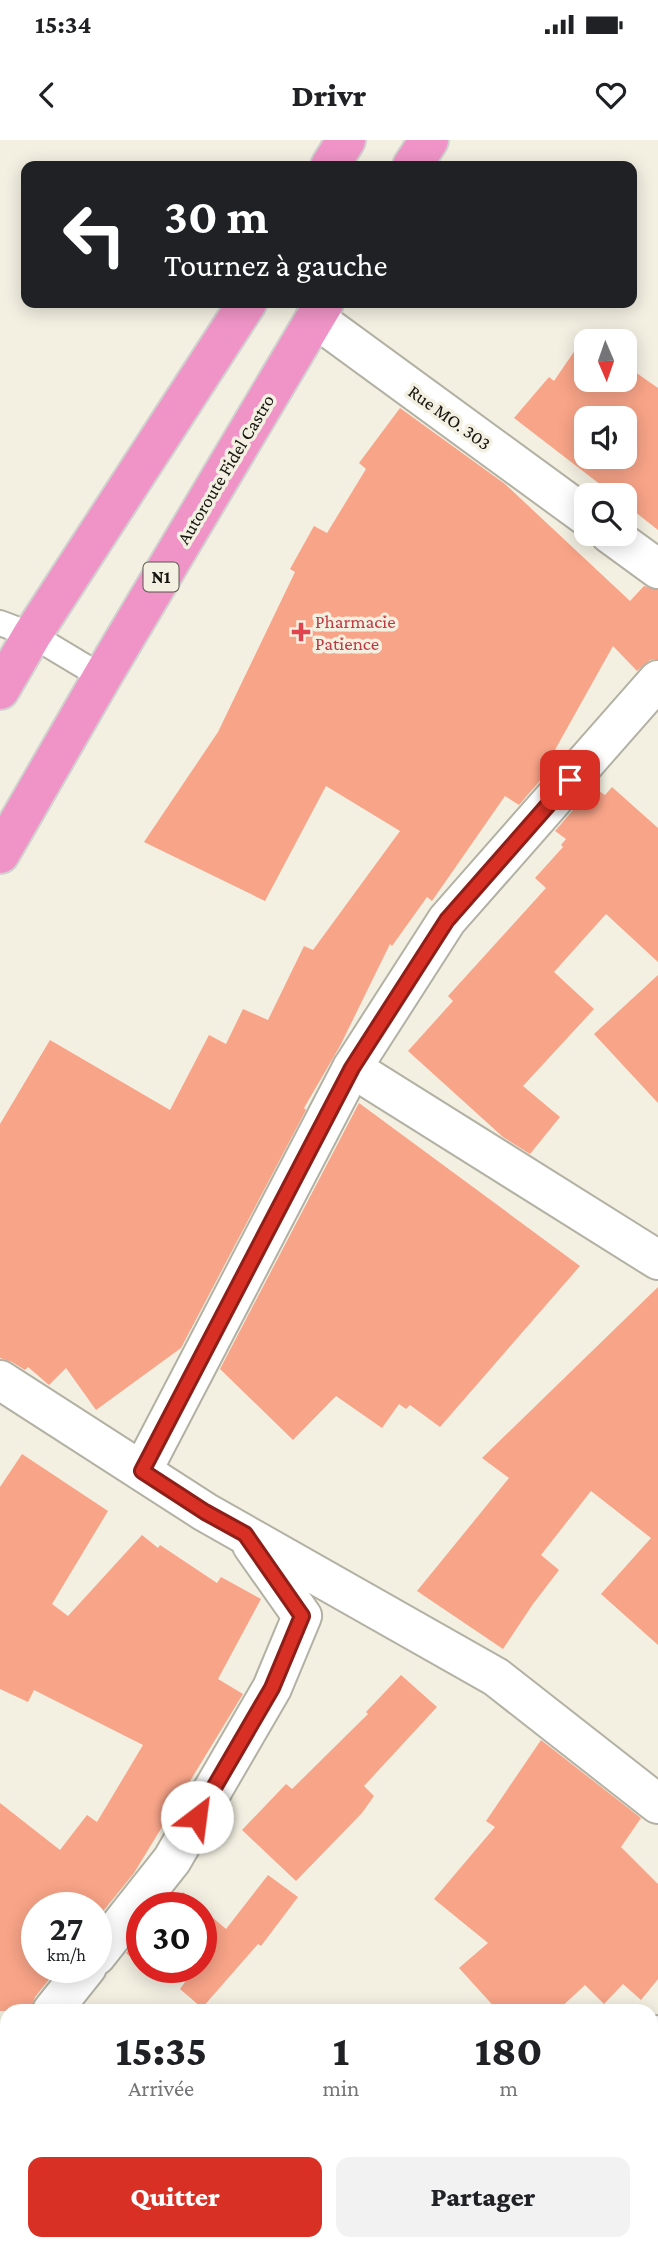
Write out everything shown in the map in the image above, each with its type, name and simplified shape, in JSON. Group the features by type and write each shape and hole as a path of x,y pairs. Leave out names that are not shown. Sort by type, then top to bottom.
{"highway":[{"path":"333,161 346,140"},
{"path":"415,161 429,140"},
{"path":"0,690 16,629 243,308"},
{"name":"Autoroute Fidel Castro","path":"0,854 320,310"}],"street":[{"name":"Rue MO. 303","path":"320,310 574,507"},
{"path":"626,546 658,569"},
{"path":"142,1471 352,1068 447,920 658,680"},
{"path":"352,1068 658,1259"},
{"path":"0,1380 205,1512 496,1677 658,1804"},
{"path":"112,1936 172,1860 272,1688 302,1616 245,1534"},
{"path":"58,2004 74,1983"}],"lane":[{"path":"16,629 102,677"}],"building":[{"path":"574,352 574,392 637,392 637,373 658,388 658,530 637,513 637,483 598,483 580,469 637,469 637,406 574,406 574,464 514,418 549,377 554,381"},
{"path":"400,408 505,484 630,601 644,586 658,590 658,659 650,660 637,671 613,646 551,757 557,761 519,805 505,796 432,901 427,897 392,946 390,944 340,1046 304,1108 306,1110 181,1348 96,1410 66,1368 49,1385 28,1367 25,1370 0,1358 0,1124 50,1040 170,1110 209,1035 226,1044 243,1009 268,1020 304,946 313,950 400,831 326,786 265,901 144,842 218,732 295,572 290,569 314,526 327,533 366,469 359,463"},
{"path":"593,787 605,795 612,787 658,828 658,962 606,914 554,972 594,1009 523,1086 560,1117 530,1154 503,1137 408,1051 453,1001 448,996 546,888 535,878 563,847 561,845 566,839 555,831"},
{"path":"658,975 658,1103 594,1034"},
{"path":"359,1103 580,1266 440,1427 410,1405 406,1409 399,1404 382,1428 336,1396 293,1440 220,1369"},
{"path":"658,1287 658,1645 601,1594 651,1538 591,1491 541,1555 559,1570 503,1649 417,1591 509,1478 482,1458"},
{"path":"22,1454 108,1511 52,1604 68,1616 142,1535 158,1548 160,1545 217,1583 221,1577 261,1599 218,1679 243,1694 134,1873 112,1900 112,1892 21,1892 21,1983 46,1983 33,2004 0,2004 0,1803 60,1850 87,1815 97,1822 143,1745 34,1690 28,1702 0,1689 0,1487"},
{"path":"401,1675 437,1707 364,1786 374,1796 362,1813 296,1881 242,1830 286,1784 292,1789 368,1714 366,1712"},
{"path":"541,1740 641,1818 621,1847 658,1884 658,1979 641,2000 623,1984 604,2004 585,1985 565,2004 492,2004 459,1968 488,1943 434,1899 495,1827 486,1821"},
{"path":"268,1875 298,1897 261,1946 258,1944 206,2004 197,2004 180,1989 184,1983 217,1983 217,1921 226,1929"}],"place":[{"name":"Pharmacie Patience","path":"301,632"}],"route":[{"path":"197,1817 272,1688 302,1616 245,1534 205,1512 142,1471 352,1068 447,920 570,780"}]}
